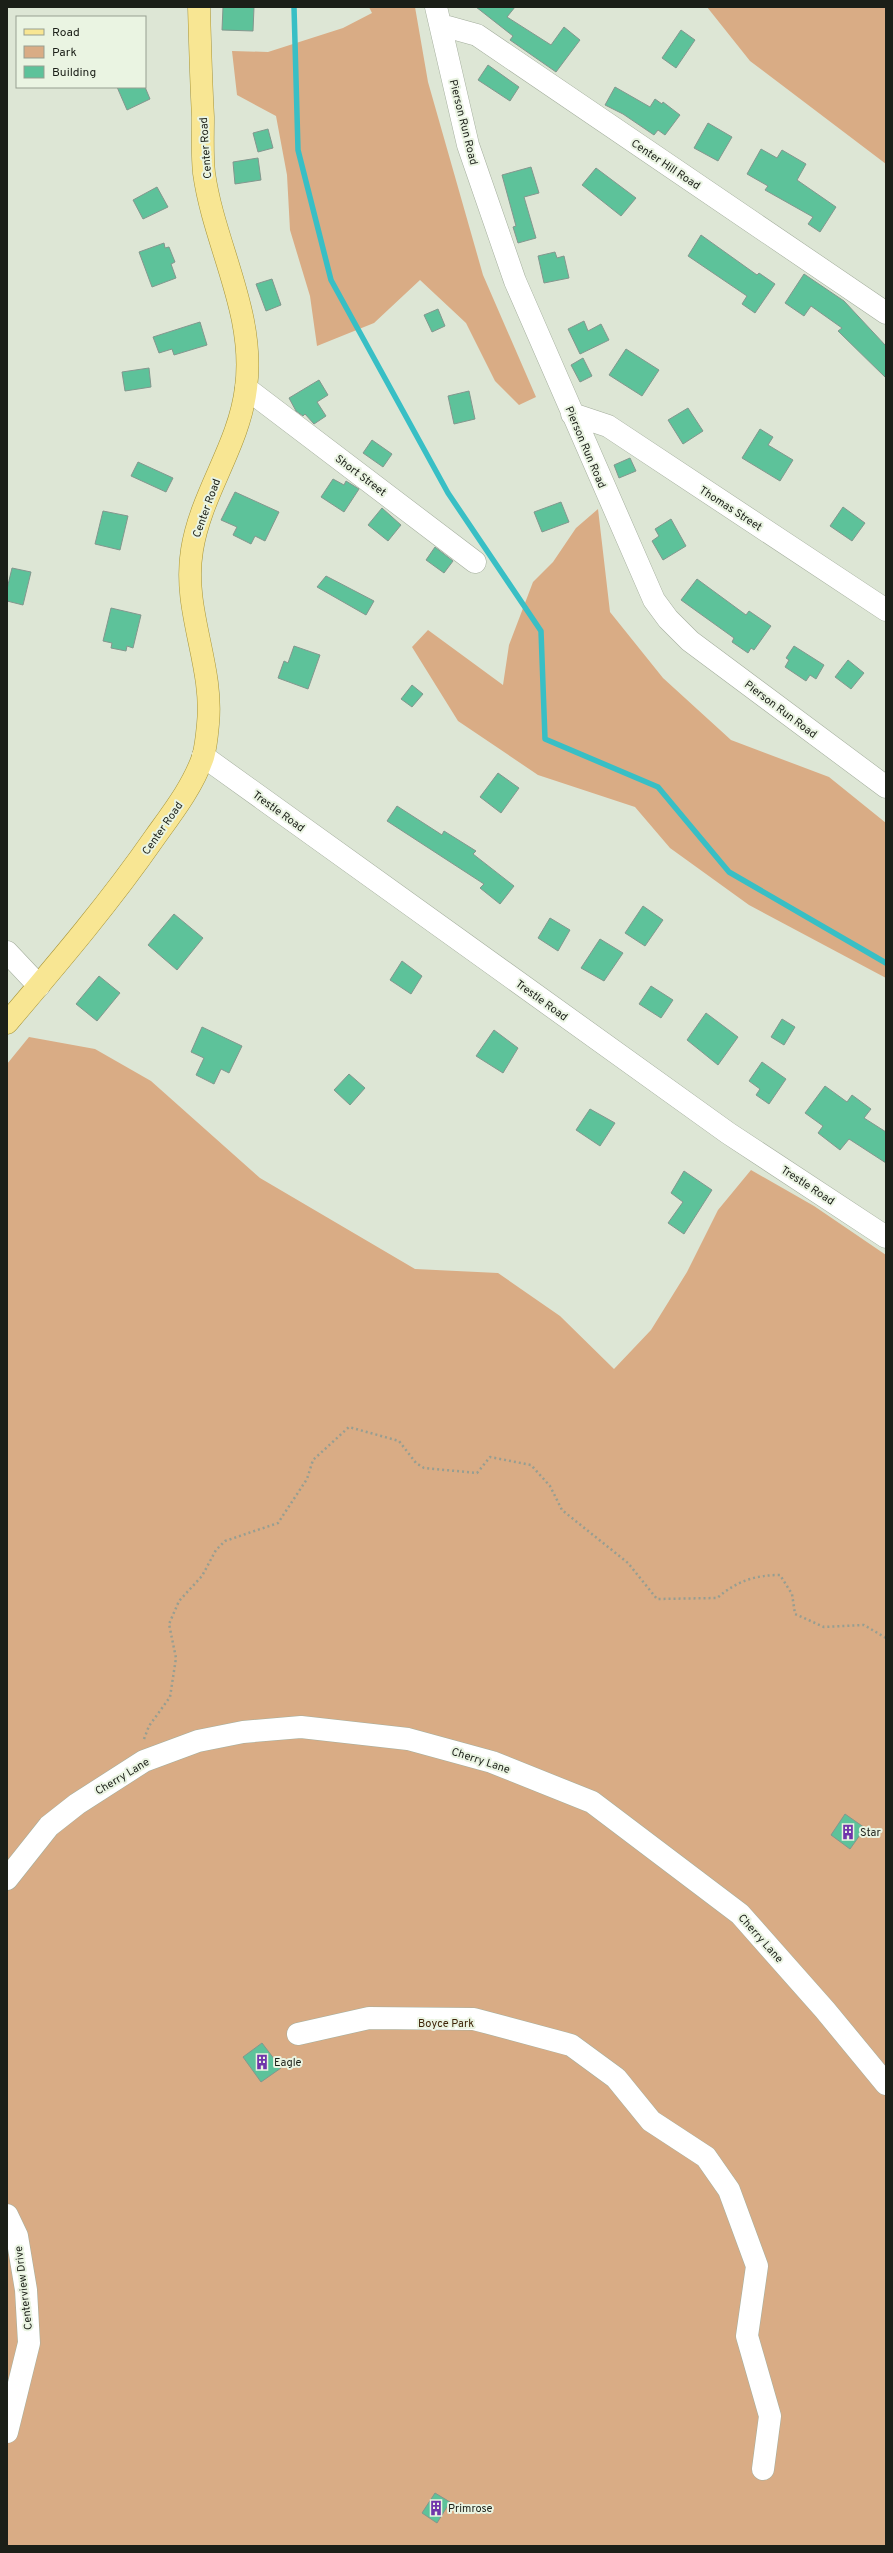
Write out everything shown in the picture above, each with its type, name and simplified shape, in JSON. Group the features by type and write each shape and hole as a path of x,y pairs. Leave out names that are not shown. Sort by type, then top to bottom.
{"main road":[{"name":"Center Road","path":"7,1023 39,986 137,862 182,799 203,756 208,723 209,690 189,590 192,549 201,516 234,438 246,388 248,350 239,303 213,213 204,172 199,7"}],"street":[{"name":"Center Hill Road","path":"439,16 477,35 886,313"},
{"name":"Pierson Run Road","path":"439,16 468,145 515,281 636,562 654,600 668,619 690,641 886,787"},
{"name":"Short Street","path":"246,388 475,562"},
{"name":"Thomas Street","path":"572,414 608,426 886,610"},
{"name":"Trestle Road","path":"203,756 728,1133 886,1236"},
{"path":"7,952 39,986"},
{"name":"Cherry Lane","path":"7,1879 49,1826 77,1804 144,1762 198,1741 243,1732 301,1727 408,1739 492,1762 592,1802 740,1914 825,2010 886,2084"},
{"path":"298,2034 369,2018 474,2019 571,2045 616,2078 651,2121 706,2157 729,2190 757,2266 747,2336 770,2416 764,2469"},
{"name":"Centerview Drive","path":"7,2215 17,2236 26,2290 29,2342 7,2432"}],"path":[{"path":"144,1740 149,1726 170,1697 176,1658 169,1624 179,1601 202,1576 216,1550 225,1541 278,1523 307,1479 313,1460 349,1427 399,1441 416,1463 424,1468 477,1473 490,1457 531,1465 550,1486 562,1510 628,1563 658,1599 717,1598 731,1586 759,1575 780,1575 792,1594 795,1614 824,1627 864,1625 886,1638"}],"green space":[{"path":"369,7 415,7 428,82 483,275 536,397 519,405 495,381 466,323 420,280 374,323 317,346 310,296 290,230 287,175 276,116 237,95 232,51 268,52 343,28 372,13"},
{"path":"707,7 886,7 886,164 750,61"},
{"path":"598,509 610,612 663,678 731,740 829,777 886,823 886,978 749,905 670,848 635,807 538,775 458,721 412,647 428,630 503,685 509,645 533,582 553,562 576,528"},
{"name":"Boyce Park","path":"29,1037 95,1049 151,1081 260,1178 415,1269 498,1273 560,1316 614,1369 651,1330 687,1272 718,1210 751,1170 814,1206 886,1255 886,2546 7,2546 7,1064"}],"building":[{"path":"223,7 254,7 253,31 222,30"},
{"path":"476,7 515,7 507,17 551,45 564,27 580,40 556,72 510,40 513,36"},
{"path":"681,30 695,40 676,68 662,58"},
{"path":"488,65 519,87 510,101 478,80"},
{"path":"615,87 650,107 655,99 662,104 663,102 680,115 665,135 658,130 654,135 623,114 605,105"},
{"path":"117,88 145,88 150,99 127,110"},
{"path":"708,123 732,137 718,161 694,148"},
{"path":"268,129 273,148 258,152 253,133"},
{"path":"761,149 777,158 782,150 806,164 797,180 836,207 820,232 808,224 813,217 765,190 768,186 747,174"},
{"path":"258,158 261,180 235,184 233,162"},
{"path":"531,167 539,193 524,197 536,238 518,243 513,227 516,226 502,175"},
{"path":"596,168 636,198 621,216 582,185"},
{"path":"157,187 168,207 143,219 133,200"},
{"path":"701,235 757,275 759,273 775,284 755,313 742,304 747,296 688,256"},
{"path":"164,243 165,248 169,247 175,262 171,264 176,278 152,287 139,252"},
{"path":"555,252 557,258 564,256 569,278 544,283 538,256"},
{"path":"804,274 844,301 886,346 886,378 838,331 842,328 811,306 804,316 785,303"},
{"path":"272,279 281,305 266,311 256,284"},
{"path":"438,309 445,326 432,332 424,315"},
{"path":"584,321 588,331 601,324 609,340 580,354 568,329"},
{"path":"200,322 207,345 174,355 172,349 159,353 153,337"},
{"path":"626,349 659,370 642,396 609,375"},
{"path":"583,358 592,376 580,382 571,365"},
{"path":"149,368 151,387 125,391 122,372"},
{"path":"319,380 328,395 317,402 326,416 314,424 305,414 303,416 296,411 289,398"},
{"path":"469,391 475,419 454,424 448,396"},
{"path":"688,408 703,431 683,444 668,420"},
{"path":"760,429 773,437 768,445 793,460 780,481 742,458"},
{"path":"372,440 392,454 383,467 363,453"},
{"path":"630,458 636,471 619,478 614,465"},
{"path":"138,462 173,478 166,492 131,476"},
{"path":"333,479 344,485 346,481 359,489 344,512 321,497"},
{"path":"235,492 279,512 265,541 255,536 251,544 233,535 237,527 221,520"},
{"path":"561,502 569,522 542,532 534,512"},
{"path":"843,507 865,523 852,541 830,526"},
{"path":"382,508 401,525 388,541 368,525"},
{"path":"103,511 128,516 120,550 95,544"},
{"path":"671,519 686,546 663,560 652,541 659,536 655,529"},
{"path":"435,547 453,561 444,573 426,560"},
{"path":"12,568 31,572 23,605 7,601 7,589"},
{"path":"326,576 374,601 366,615 317,587"},
{"path":"697,579 746,615 749,611 771,626 754,650 751,648 748,653 732,642 734,638 681,600"},
{"path":"111,608 141,615 133,648 127,646 126,651 111,648 112,643 103,641"},
{"path":"294,646 320,655 308,689 278,678 284,661 288,663"},
{"path":"794,646 824,665 816,679 810,675 806,681 785,667 789,660 786,658"},
{"path":"848,660 864,673 851,689 835,677"},
{"path":"412,685 423,694 412,707 401,699"},
{"path":"498,773 519,788 501,813 480,797"},
{"path":"397,806 442,835 444,831 476,851 473,854 514,886 500,904 480,888 484,884 387,821"},
{"path":"643,906 663,920 645,946 625,933"},
{"path":"174,914 203,938 177,970 148,945"},
{"path":"550,918 570,930 558,951 538,938"},
{"path":"600,939 623,953 604,981 581,968"},
{"path":"402,961 422,976 411,994 390,980"},
{"path":"99,976 120,993 97,1021 76,1004"},
{"path":"651,986 673,1000 661,1018 639,1004"},
{"path":"706,1013 738,1037 718,1065 687,1040"},
{"path":"782,1019 795,1027 784,1045 771,1037"},
{"path":"202,1027 242,1046 229,1073 221,1069 214,1084 196,1075 204,1058 191,1052"},
{"path":"494,1030 518,1048 503,1073 476,1056"},
{"path":"762,1062 786,1079 769,1104 756,1095 760,1089 749,1081"},
{"path":"349,1074 365,1088 350,1105 334,1090"},
{"path":"825,1086 847,1102 852,1095 871,1109 864,1118 886,1132 886,1163 849,1139 840,1150 818,1133 823,1126 805,1113"},
{"path":"590,1109 615,1123 600,1146 576,1130"},
{"path":"684,1171 712,1190 684,1234 668,1223 683,1202 671,1193"},
{"name":"Star","path":"845,1814 865,1828 850,1849 831,1835"},
{"name":"Eagle","path":"262,2043 281,2068 261,2082 243,2057"},
{"name":"Primrose","path":"435,2493 450,2502 437,2523 422,2513"}],"waterway":[{"path":"294,7 298,150 331,280 448,493 541,631 545,739 658,787 729,872 886,963"}],"place":[{"name":"Star","path":"848,1832"},
{"name":"Eagle","path":"262,2062"},
{"name":"Primrose","path":"436,2508"}]}
